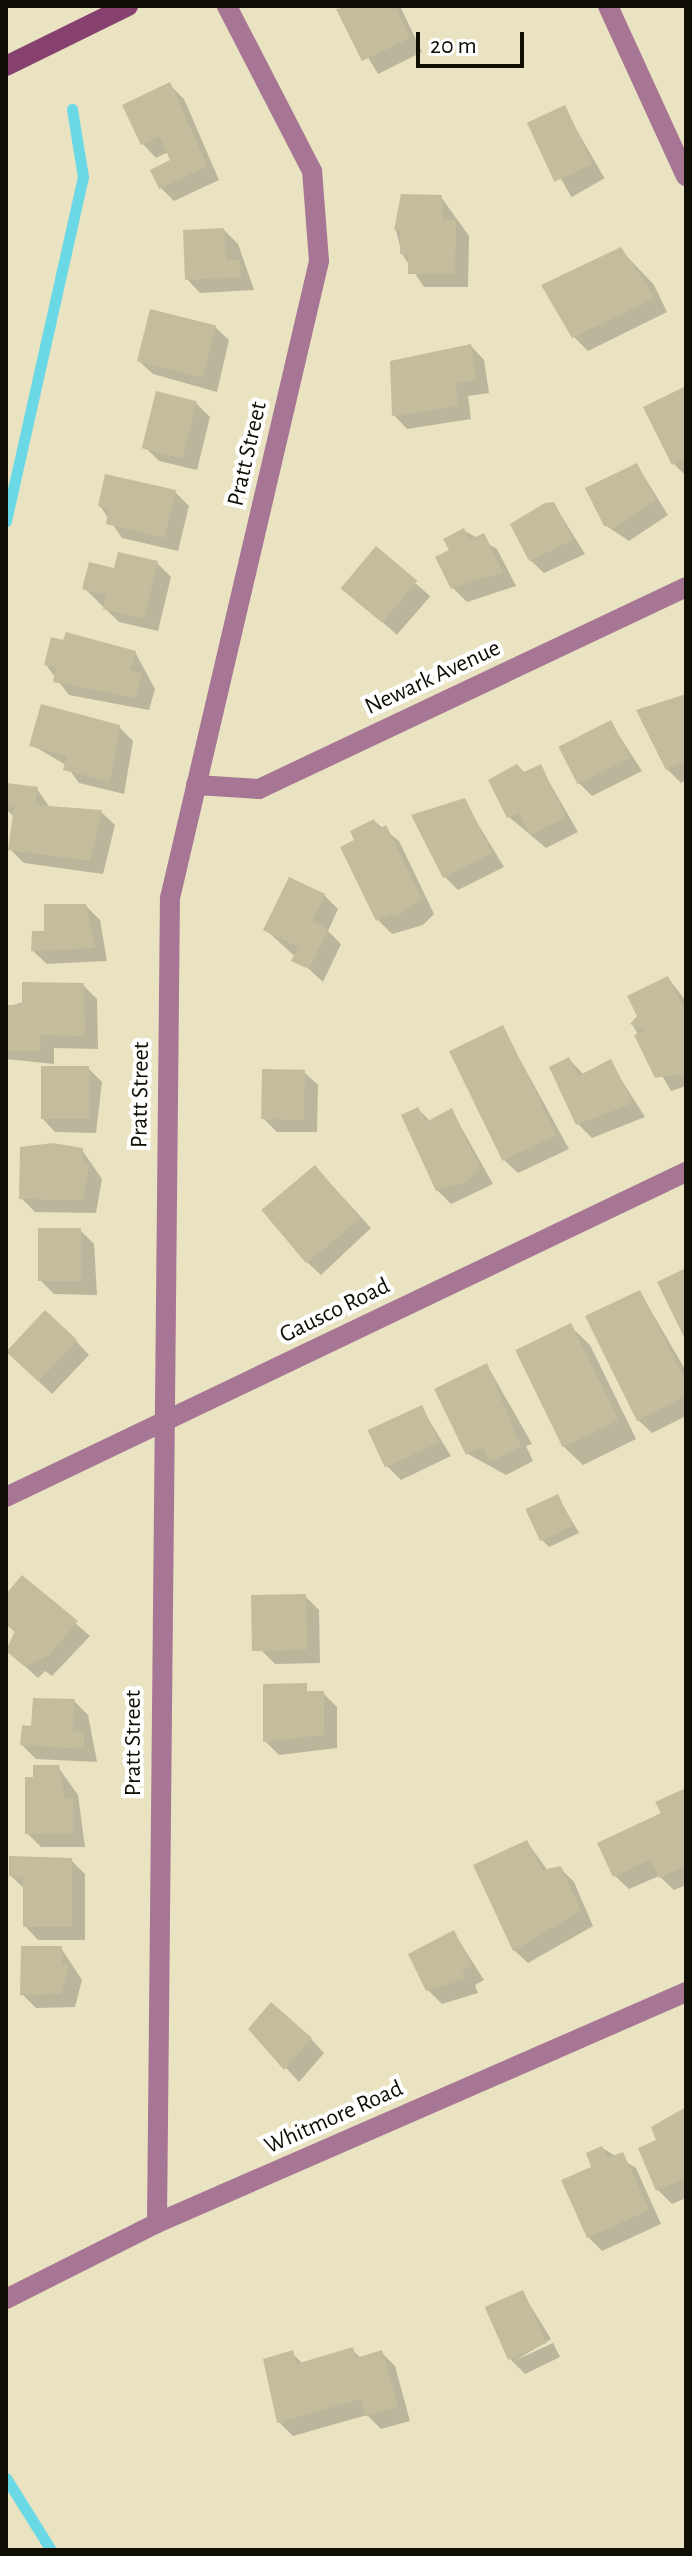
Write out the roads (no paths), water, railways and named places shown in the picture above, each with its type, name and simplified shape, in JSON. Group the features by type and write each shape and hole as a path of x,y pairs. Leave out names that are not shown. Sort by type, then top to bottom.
{"main road":[{"path":"6,66 128,6"}],"street":[{"name":"Pratt Street","path":"157,2223 162,1422 170,898 319,261 312,171 227,6"},
{"path":"608,6 686,176"},
{"name":"Newark Avenue","path":"196,785 259,789 686,587"},
{"name":"Gausco Road","path":"6,1497 686,1172"},
{"name":"Whitmore Road","path":"6,2299 157,2223 686,1992"}],"waterway":[{"path":"6,521 83,177 72,109"},
{"path":"6,2478 51,2550"}]}
